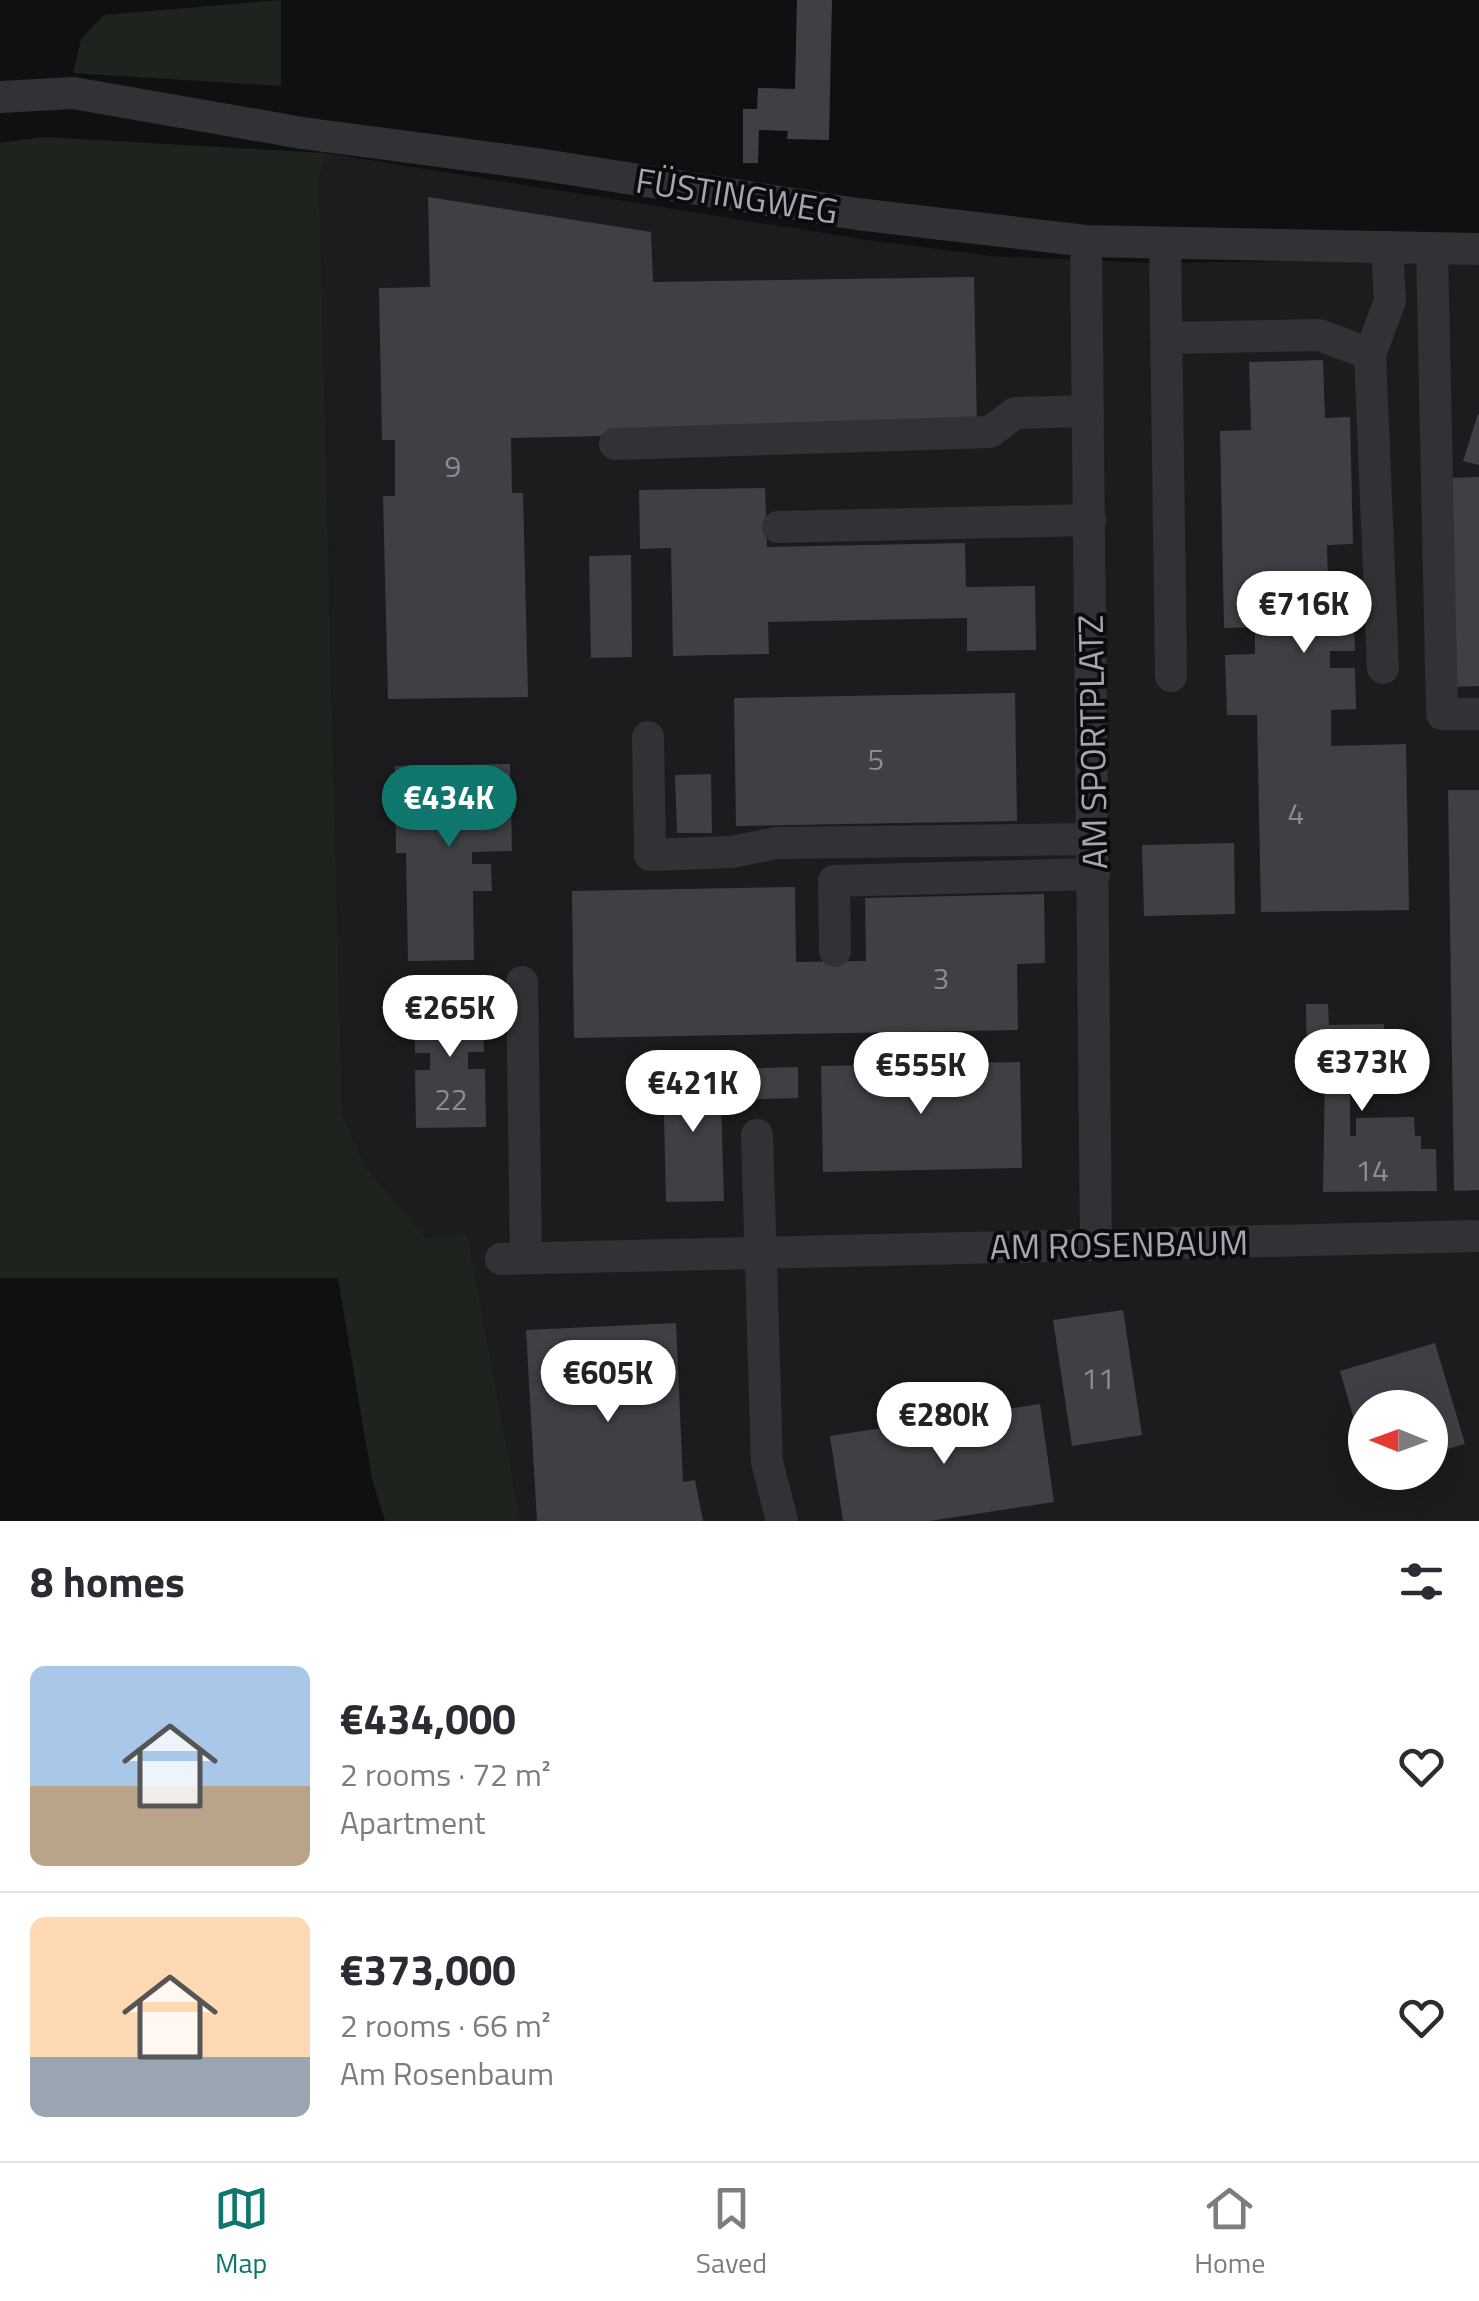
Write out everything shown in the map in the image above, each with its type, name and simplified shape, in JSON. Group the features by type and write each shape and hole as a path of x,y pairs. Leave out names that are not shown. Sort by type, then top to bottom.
{"street":[{"name":"FÜSTINGWEG","path":"0,96 73,93 317,135 537,164 858,214 1086,241 1479,249"},
{"name":"AM SPORTPLATZ","path":"1086,241 1096,1243"},
{"path":"1165,243 1172,676"},
{"path":"1383,668 1370,354 1390,302 1387,248"},
{"path":"1432,249 1442,714 1479,714"},
{"path":"1166,338 1319,335 1370,354"},
{"path":"615,444 990,432 1015,413 1088,411"},
{"path":"778,527 1090,520"},
{"path":"648,737 650,854 730,852 777,843 1094,838"},
{"path":"835,951 834,880 1094,874"},
{"name":"AM ROSENBAUM","path":"522,982 513,1258 1479,1236"},
{"path":"757,1135 767,1462 782,1521"}],"shaded area":[{"path":"281,0 281,86 73,73 81,39 104,15"},
{"path":"43,137 326,153 319,179 342,1113 365,1166 426,1238 467,1233 520,1521 385,1521 372,1479 338,1278 0,1278 0,143"},
{"path":"326,153 861,239 992,256 1152,263 1403,260 1479,265 1479,1521 519,1521 467,1234 426,1238 365,1166 342,1113 319,179"}],"building":[{"path":"797,0 832,0 829,140 787,139 788,131 759,130 758,163 743,163 743,109 757,109 758,88 795,89"},
{"path":"428,197 651,232 653,282 974,277 977,428 511,438 512,493 523,493 528,697 388,699 383,496 395,496 395,440 382,440 379,288 430,287"},
{"path":"1323,360 1325,418 1350,417 1353,544 1327,545 1328,584 1353,584 1355,651 1330,651 1330,668 1355,668 1356,709 1331,710 1331,746 1406,744 1409,910 1261,912 1257,715 1227,715 1225,655 1255,654 1255,627 1224,628 1220,431 1251,430 1249,362"},
{"path":"1479,414 1479,465 1463,461"},
{"path":"1479,477 1479,686 1452,687 1446,478"},
{"path":"765,488 767,547 965,543 966,587 1035,586 1036,650 967,651 967,618 768,622 769,654 673,656 671,548 640,549 639,490"},
{"path":"631,555 632,657 591,658 589,556"},
{"path":"1015,693 1017,821 736,826 734,698"},
{"path":"510,764 512,851 472,852 472,864 491,864 492,891 473,891 474,960 408,961 406,853 396,853 395,766"},
{"path":"711,774 712,833 677,833 675,775"},
{"path":"1448,790 1479,790 1479,1190 1454,1191"},
{"path":"1234,843 1235,914 1144,916 1142,845"},
{"path":"795,887 796,962 866,961 865,898 1044,894 1045,963 1017,964 1018,1030 574,1038 572,891"},
{"path":"431,986 465,986 466,997 483,996 484,1052 468,1052 468,1069 485,1069 486,1127 416,1128 415,1070 430,1070 430,1053 415,1053 415,997 432,997"},
{"path":"1306,1004 1328,1004 1329,1025 1384,1024 1384,1080 1350,1081 1350,1136 1356,1136 1356,1118 1414,1117 1415,1136 1421,1136 1421,1149 1436,1149 1437,1191 1323,1192 1325,1074 1307,1074"},
{"path":"1020,1062 1022,1168 823,1172 821,1066"},
{"path":"798,1067 798,1098 729,1100 728,1069"},
{"path":"720,1068 724,1201 666,1202 663,1070"},
{"path":"1123,1310 1142,1435 1072,1446 1053,1320"},
{"path":"676,1323 683,1482 695,1480 703,1521 537,1521 526,1330"},
{"path":"1435,1343 1465,1444 1448,1449 1448,1390 1348,1390 1348,1399 1340,1371"},
{"path":"1040,1404 1054,1502 930,1521 843,1521 830,1436"}]}
